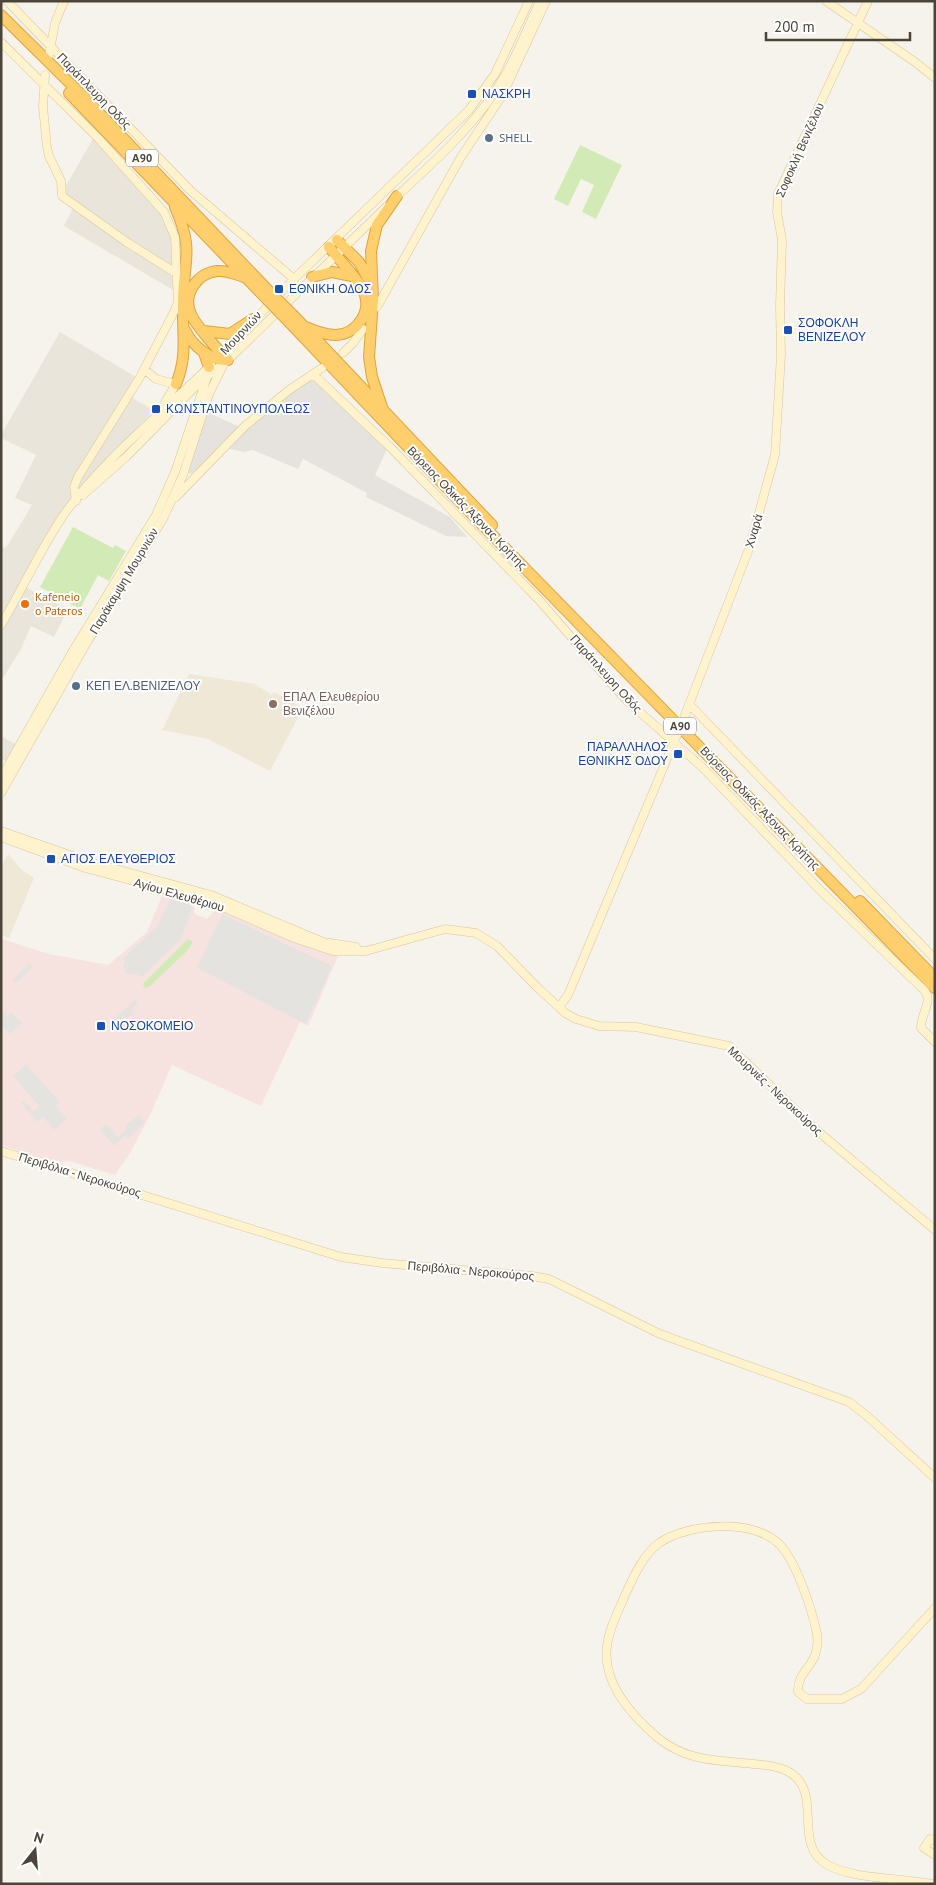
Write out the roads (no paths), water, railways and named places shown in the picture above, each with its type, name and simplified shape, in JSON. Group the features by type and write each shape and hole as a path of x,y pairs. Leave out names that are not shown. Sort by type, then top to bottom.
{"highway":[{"name":"Βόρειος Οδικός Άξονας Κρήτης","path":"1,16 83,96 464,506 934,984"},
{"name":"Βόρειος Οδικός Άξονας Κρήτης","path":"1,25 247,278 262,288"},
{"path":"383,410 372,377 369,357 372,288 371,251 374,233 381,218 397,196"},
{"path":"171,199 187,240 187,268 182,302 185,357 176,384"},
{"path":"302,325 327,334 342,334 354,328 364,315 366,303 364,291 336,247"},
{"path":"336,247 359,262 372,288"},
{"path":"222,358 191,315 188,305 195,283 203,276 218,271 247,278"},
{"path":"312,277 338,271 354,276"},
{"path":"204,331 230,334 253,319"},
{"name":"Βόρειος Οδικός Άξονας Κρήτης","path":"292,320 302,325 505,539 934,984"},
{"path":"184,326 190,338 204,352 222,358"},
{"path":"204,352 208,372"},
{"path":"934,984 934,997"}],"main road":[{"name":"Παράπλευρη Οδός","path":"8,1 191,191 294,279"},
{"path":"49,55 55,23 64,1"},
{"name":"Μουρνιών","path":"76,501 119,464 222,358 253,319 294,279 336,247 469,110 495,74 529,1"},
{"path":"222,358 312,277 336,247 397,196 477,115 496,89 540,1"},
{"path":"377,307 464,152 502,96 546,1"},
{"path":"826,1 916,62 935,78"},
{"name":"Σοφοκλή Βενιζέλου","path":"781,338 782,240 777,212 778,194 868,1"},
{"path":"1,42 131,173 164,212 175,237 178,302 176,310 144,369 78,477 74,487 76,501 60,522 1,625"},
{"path":"45,75 47,148 60,178 62,196 128,243 176,273"},
{"path":"448,146 464,152"},
{"path":"342,353 353,343 363,329"},
{"name":"Χναρά","path":"685,715 749,549 772,468 778,432 781,338"},
{"name":"Παράκαμψη Μουρνιών","path":"1,778 74,649 156,515 179,473 222,358"},
{"path":"172,501 257,416 322,368"},
{"path":"144,369 156,379 176,384 161,409"},
{"name":"Μουρνιών","path":"76,501 89,484 161,409 208,372"},
{"name":"Παράκαμψη Μουρνιών","path":"1,793 86,644 172,501 208,372"},
{"name":"Παράπλευρη Οδός","path":"314,374 390,447 539,600 625,699 676,738 819,889 924,990 928,1001 922,1017 921,1028 935,1042"},
{"path":"179,473 193,479"},
{"path":"689,704 935,959"},
{"path":"559,1007 568,995 676,738"},
{"name":"Αγίου Ελευθέριου","path":"1,830 87,861 211,895 323,942 345,946 386,946"},
{"name":"Αγίου Ελευθέριου","path":"1,837 85,868 209,901 321,948 345,952 386,946 445,929 476,933 497,946 559,1007"},
{"name":"Μουρνιές - Νεροκούρος","path":"559,1007 576,1018 600,1026 636,1027 729,1046 814,1128 935,1230"},
{"name":"Περιβόλια - Νεροκούρος","path":"1,1150 341,1257 382,1264 549,1279 660,1334 849,1402 868,1416 935,1478"},
{"path":"932,1884 848,1872 826,1864 816,1856 811,1847 807,1799 801,1783 795,1776 788,1771 769,1765 689,1757 671,1747 646,1727 622,1700 611,1677 607,1653 608,1640 619,1610 647,1555 659,1543 671,1536 699,1530 748,1528 768,1535 784,1549 801,1585 817,1634 818,1647 816,1658 798,1685 798,1692 807,1700 842,1699 861,1689 935,1608"},
{"path":"935,1840 930,1839 926,1841 924,1848 935,1855"}],"place":[{"name":"ΝΑΣΚΡΗ","path":"472,94"},
{"name":"SHELL","path":"489,138"},
{"name":"ΕΘΝΙΚΗ ΟΔΟΣ","path":"279,289"},
{"name":"ΣΟΦΟΚΛΗ ΒΕΝΙΖΕΛΟΥ","path":"788,330"},
{"name":"ΚΩΝΣΤΑΝΤΙΝΟΥΠΟΛΕΩΣ","path":"156,409"},
{"name":"Kafeneio o Pateros","path":"25,604"},
{"name":"ΚΕΠ ΕΛ.ΒΕΝΙΖΕΛΟΥ","path":"76,686"},
{"name":"ΕΠΑΛ Ελευθερίου Βενιζέλου","path":"273,704"},
{"name":"ΠΑΡΑΛΛΗΛΟΣ ΕΘΝΙΚΗΣ ΟΔΟΥ","path":"678,754"},
{"name":"ΑΓΙΟΣ ΕΛΕΥΘΕΡΙΟΣ","path":"51,859"},
{"name":"ΝΟΣΟΚΟΜΕΙΟ","path":"101,1026"}]}
